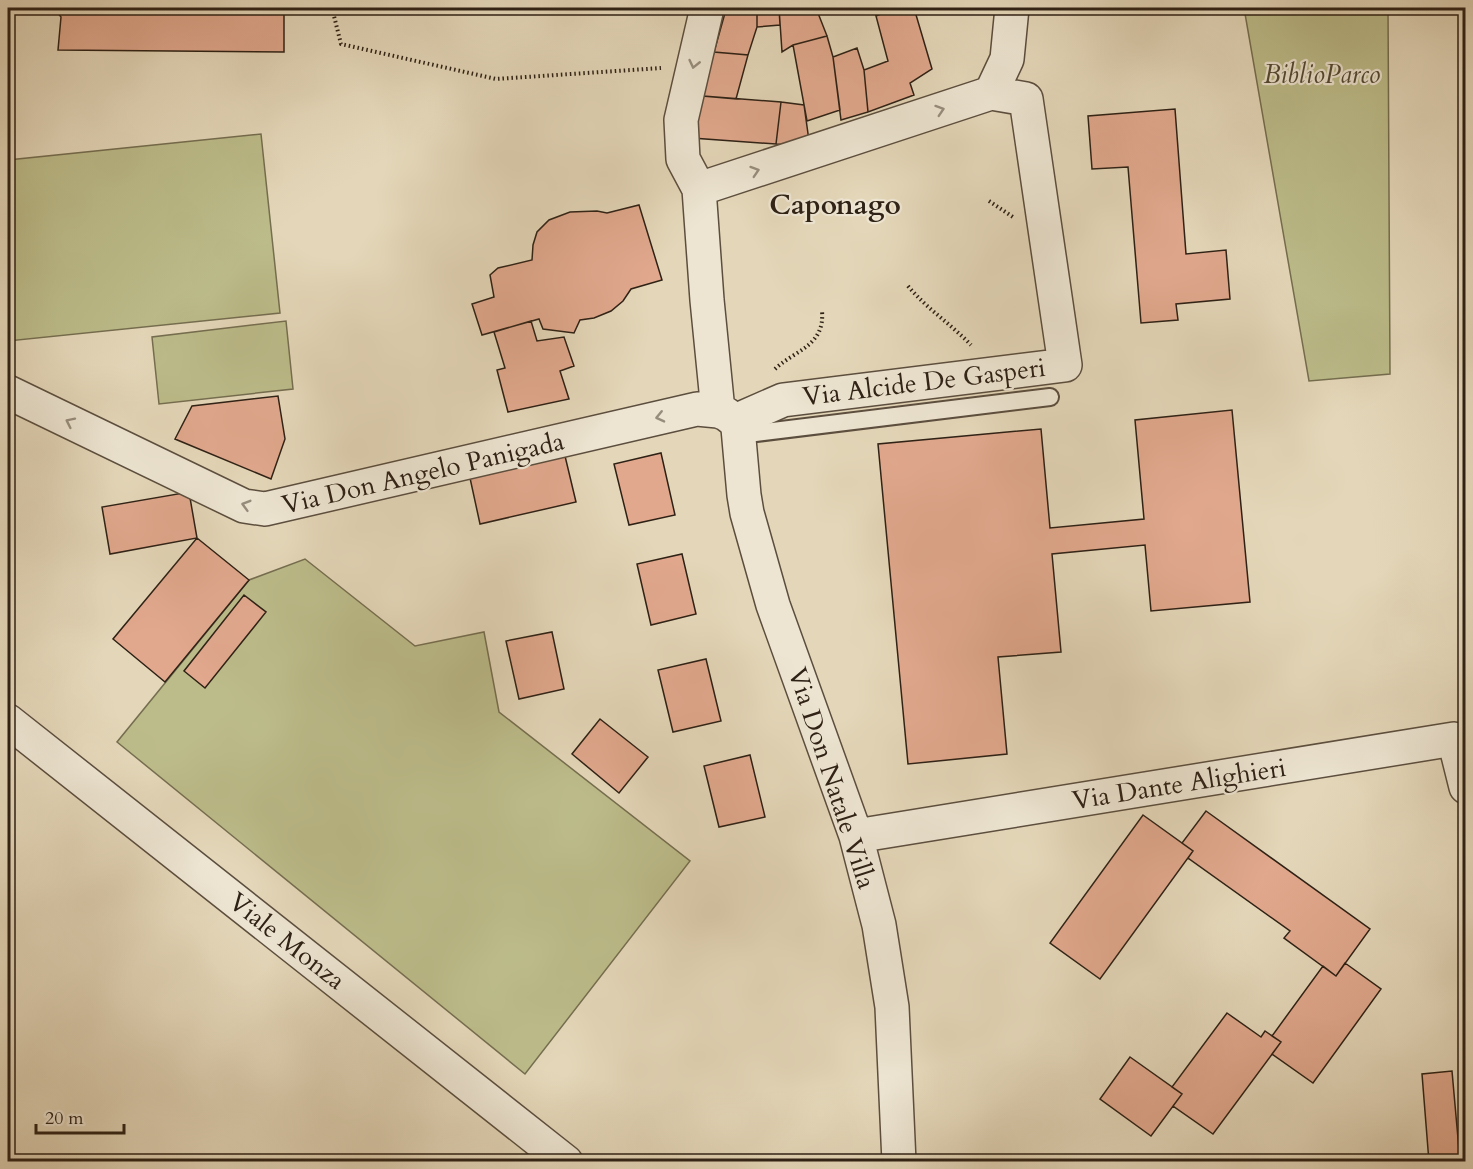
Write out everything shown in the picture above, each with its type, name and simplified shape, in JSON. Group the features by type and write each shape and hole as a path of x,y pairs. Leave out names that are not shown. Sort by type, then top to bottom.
{"street":[{"path":"699,189 682,159 681,120 707,8"},
{"path":"991,93 1007,59 1012,8"},
{"name":"Via Alcide De Gasperi","path":"699,189 991,93 1026,99 1065,365 783,400 731,422"},
{"name":"Via Don Natale Villa","path":"699,189 707,300 746,504 773,605 856,836 879,925 892,1007 899,1161"},
{"name":"Via Don Angelo Panigada","path":"8,392 244,506 265,509 290,505 675,413 697,409 731,422"},
{"name":"Viale Monza","path":"8,722 566,1161"},
{"name":"Via Dante Alighieri","path":"856,836 1460,739 1466,787"}],"lane":[{"path":"731,422 1050,397"}],"path":[{"path":"332,8 341,44 496,78 693,66"},
{"path":"908,286 921,302 953,327 977,351 994,374"},
{"path":"766,408 769,375 778,366 801,352 818,335 823,323 822,311"}],"green space":[{"name":"BiblioParco","path":"1244,8 1388,8 1390,374 1309,381"},
{"path":"261,134 280,313 8,341 8,160"},
{"path":"286,321 293,389 159,404 152,337"},
{"path":"305,559 415,646 484,632 499,712 690,861 525,1074 117,742 249,580"}],"building":[{"path":"54,8 284,8 284,52 58,50 61,17"},
{"path":"725,8 779,8 780,25 757,27 757,9 725,13"},
{"path":"779,8 816,8 827,36 793,45 782,52"},
{"path":"873,8 895,8 876,16"},
{"path":"895,8 914,8 932,69 910,83 914,95 868,112 864,70 888,61 876,16"},
{"path":"757,9 757,27 748,55 714,52 725,13"},
{"path":"827,36 833,57 840,110 807,121 793,45"},
{"path":"857,48 864,70 868,112 841,120 833,57"},
{"path":"714,52 748,55 736,99 703,96"},
{"path":"703,96 781,102 776,144 692,138"},
{"path":"781,102 804,105 810,148 776,144"},
{"path":"1175,109 1186,254 1226,250 1230,299 1176,304 1178,320 1141,323 1128,167 1092,169 1088,116"},
{"path":"1466,160 1466,385 1463,385"},
{"path":"639,205 662,280 631,289 623,301 611,311 594,318 580,320 574,333 543,329 539,319 482,335 472,304 494,297 490,275 498,268 532,260 537,232 549,220 570,212 607,213"},
{"path":"531,321 537,341 564,337 574,366 560,371 569,399 508,412 497,370 505,368 494,332"},
{"path":"1463,385 1466,385 1466,628 1460,628"},
{"path":"278,396 285,439 271,479 175,439 192,406"},
{"path":"1232,410 1250,602 1151,611 1145,545 1052,554 1061,652 998,657 1007,754 908,764 878,444 1041,429 1050,528 1144,519 1135,420"},
{"path":"661,453 675,515 629,525 614,464"},
{"path":"565,456 576,502 480,524 470,478"},
{"path":"189,492 197,538 110,554 102,507"},
{"path":"197,538 249,580 165,682 113,639"},
{"path":"682,554 696,614 651,625 637,564"},
{"path":"244,595 266,612 205,688 184,671"},
{"path":"552,632 564,689 519,699 506,641"},
{"path":"706,659 721,721 673,732 658,670"},
{"path":"600,719 648,757 619,793 572,754"},
{"path":"750,755 765,817 719,827 704,766"},
{"path":"1206,811 1370,929 1336,976 1284,938 1290,931 1188,858 1193,851 1182,843"},
{"path":"1143,815 1193,851 1100,979 1050,943"},
{"path":"1345,963 1381,989 1313,1083 1272,1054 1281,1042 1272,1036 1323,966 1336,976"},
{"path":"1227,1013 1261,1037 1265,1031 1281,1042 1213,1134 1173,1106 1182,1094 1172,1087"},
{"path":"1130,1057 1182,1094 1151,1136 1100,1099"},
{"path":"1452,1071 1460,1161 1429,1162 1422,1074"},
{"path":"933,1155 955,1155 955,1162 933,1162"}],"district":[{"name":"Caponago","path":"835,205"}]}
